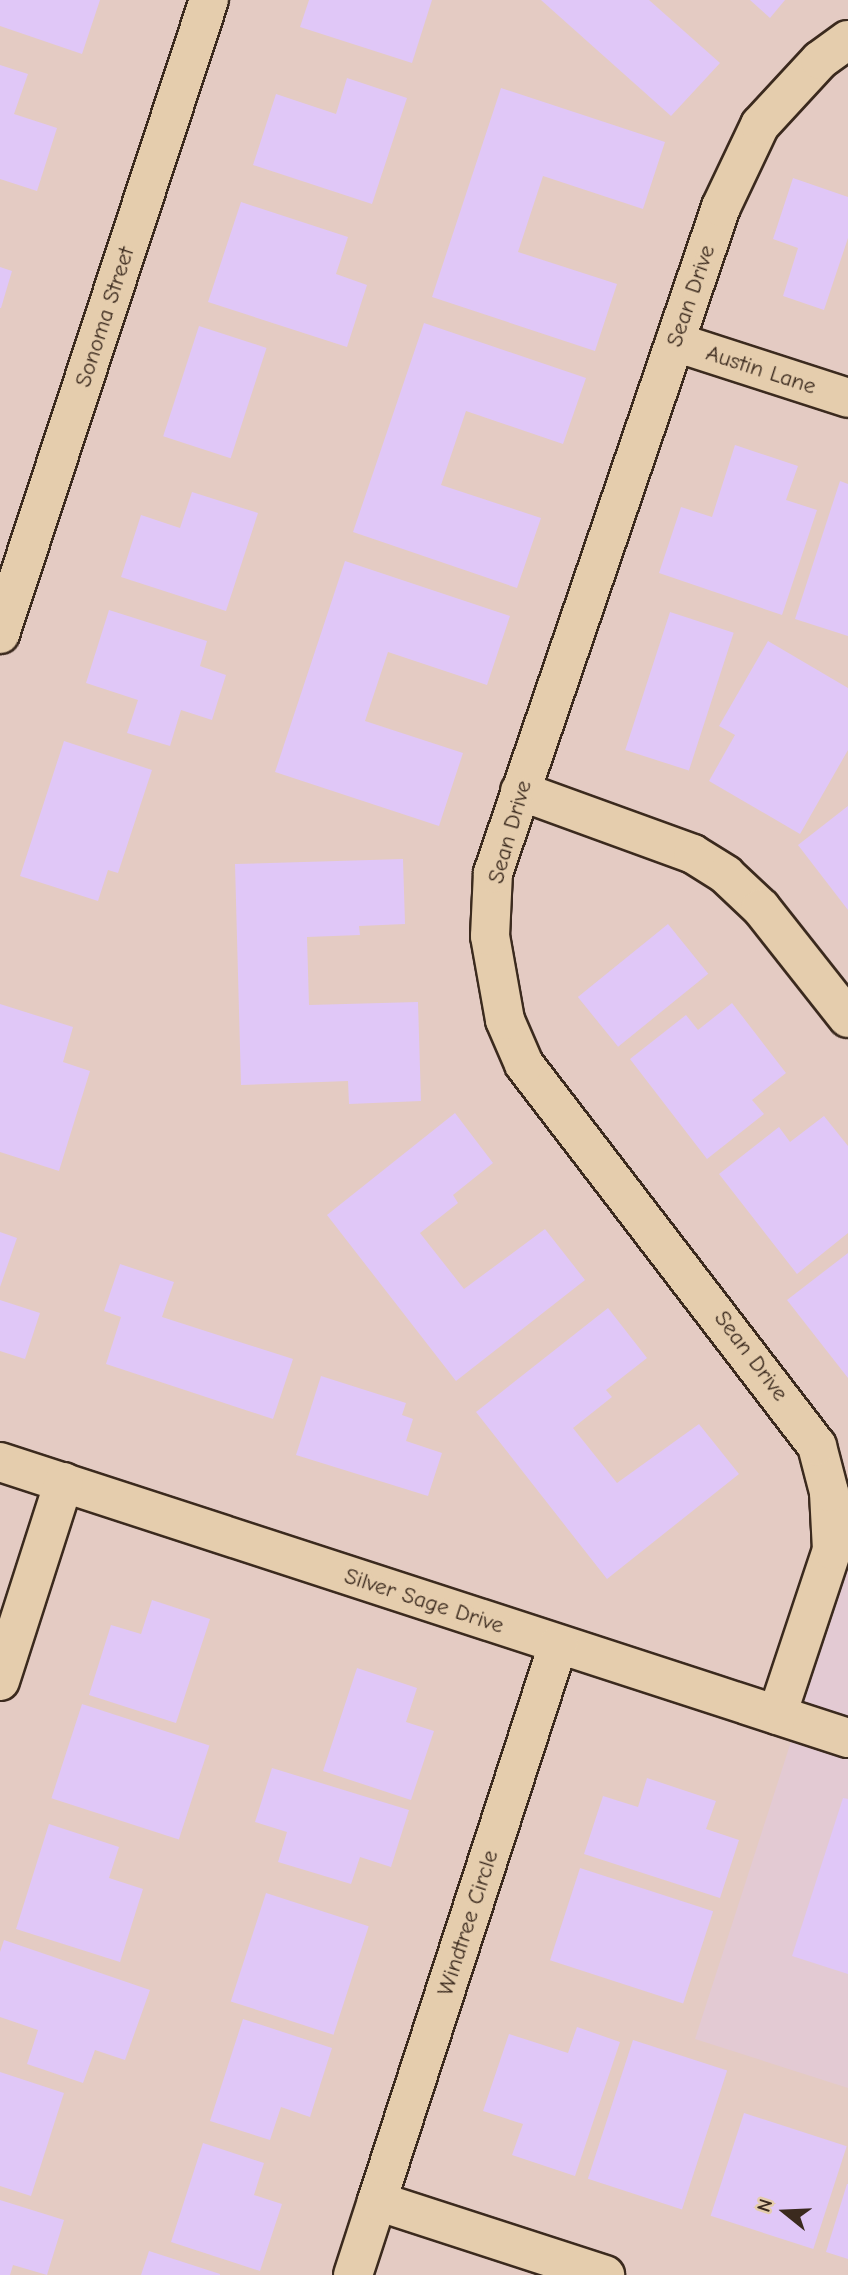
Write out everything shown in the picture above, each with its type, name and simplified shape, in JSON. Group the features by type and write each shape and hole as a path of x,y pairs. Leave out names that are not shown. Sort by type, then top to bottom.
{"street":[{"name":"Sonoma Street","path":"0,634 209,0"},
{"name":"Sean Drive","path":"777,1715 832,1550 829,1492 817,1446 765,1372 524,1064 505,1020 490,936 494,873 721,206 760,125 820,60 848,40"},
{"name":"Austin Lane","path":"675,342 848,398"},
{"path":"520,791 693,854 726,875 761,908 848,1018"},
{"name":"Silver Sage Drive","path":"0,1462 848,1738"},
{"path":"0,1681 64,1482"},
{"name":"Windtree Circle","path":"353,2275 558,1645"},
{"path":"377,2202 606,2275"}],"shaded area":[{"path":"848,1565 848,2088 695,2039"}],"building":[{"path":"0,0 100,0 82,54 0,26"},
{"path":"309,0 432,0 412,63 300,27"},
{"path":"541,0 649,0 720,63 671,116"},
{"path":"750,0 785,0 770,18"},
{"path":"0,65 28,74 14,114 57,128 37,191 0,179"},
{"path":"347,78 407,98 372,204 253,165 276,94 336,114"},
{"path":"501,88 665,142 643,209 543,176 518,252 617,284 595,351 432,297"},
{"path":"793,178 848,197 848,238 824,310 783,296 798,248 773,239"},
{"path":"241,202 348,237 336,274 367,285 347,347 208,302"},
{"path":"0,267 12,271 1,308 0,308"},
{"path":"424,323 586,378 563,444 466,411 441,485 541,518 517,588 353,532"},
{"path":"199,326 267,348 231,458 163,436"},
{"path":"735,445 798,466 786,500 817,510 782,615 659,573 681,507 712,517"},
{"path":"840,481 848,484 848,636 795,619"},
{"path":"192,492 258,513 226,611 121,577 141,515 180,528"},
{"path":"345,561 510,616 487,685 388,652 365,721 463,753 439,826 275,772"},
{"path":"109,610 207,641 200,666 226,675 212,720 181,710 170,746 127,733 138,700 86,683"},
{"path":"670,612 734,633 689,771 625,750"},
{"path":"768,641 848,688 848,750 800,834 709,781 735,735 719,726"},
{"path":"64,741 152,770 118,873 108,870 98,901 20,876"},
{"path":"848,806 848,910 798,845"},
{"path":"403,859 405,924 359,926 360,935 307,937 309,1005 418,1002 421,1101 349,1104 348,1081 241,1085 235,864"},
{"path":"668,924 708,974 618,1047 578,997"},
{"path":"732,1003 786,1073 752,1100 764,1114 707,1159 630,1059 686,1015 698,1030"},
{"path":"0,1004 73,1027 63,1062 90,1071 59,1171 0,1152"},
{"path":"455,1113 493,1163 453,1195 458,1203 420,1233 464,1289 545,1229 585,1280 456,1381 327,1215"},
{"path":"824,1116 848,1146 848,1233 797,1274 719,1174 779,1127 790,1142"},
{"path":"0,1232 17,1238 0,1287"},
{"path":"848,1253 848,1378 787,1300"},
{"path":"120,1264 174,1282 162,1317 293,1359 273,1419 106,1364 121,1317 104,1311"},
{"path":"0,1300 40,1313 25,1359 0,1351"},
{"path":"608,1308 647,1358 606,1390 612,1397 573,1428 617,1483 699,1424 739,1474 607,1579 476,1412"},
{"path":"321,1376 406,1403 402,1415 413,1419 406,1441 442,1453 428,1496 296,1455"},
{"path":"152,1600 210,1619 176,1723 89,1695 111,1625 141,1634"},
{"path":"357,1668 417,1688 406,1722 434,1731 411,1800 323,1771"},
{"path":"82,1704 209,1745 179,1840 51,1798"},
{"path":"272,1768 409,1810 391,1867 360,1857 351,1884 278,1862 287,1832 255,1822"},
{"path":"647,1778 716,1801 706,1829 739,1840 720,1898 584,1854 603,1796 638,1807"},
{"path":"843,1798 848,1799 848,1974 792,1956"},
{"path":"49,1824 119,1847 109,1878 143,1889 120,1962 16,1929"},
{"path":"580,1868 713,1911 683,2004 550,1960"},
{"path":"266,1893 369,1926 333,2035 231,2001"},
{"path":"4,1940 150,1990 125,2060 95,2050 83,2083 27,2064 38,2030 0,2017 0,1952"},
{"path":"243,2019 332,2048 310,2117 281,2107 270,2140 210,2121"},
{"path":"577,2027 620,2042 575,2176 512,2155 523,2124 483,2111 509,2034 568,2053"},
{"path":"633,2040 727,2071 682,2209 588,2179"},
{"path":"0,2072 64,2093 31,2196 0,2186"},
{"path":"744,2113 847,2146 813,2249 711,2216"},
{"path":"203,2143 264,2163 254,2195 282,2204 260,2271 171,2242"},
{"path":"848,2184 848,2259 826,2252"},
{"path":"0,2200 64,2220 47,2275 13,2265 10,2275 0,2275"},
{"path":"149,2251 220,2274 220,2275 141,2275"}]}
